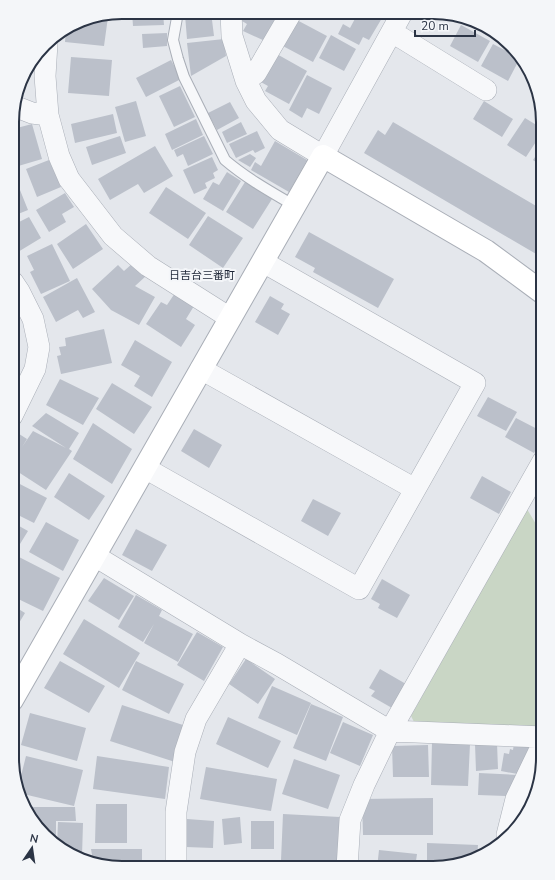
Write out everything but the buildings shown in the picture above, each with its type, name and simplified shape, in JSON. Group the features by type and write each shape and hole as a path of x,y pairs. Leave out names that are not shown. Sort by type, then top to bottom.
{"street":[{"path":"231,19 232,36 246,80 256,101 280,130 486,251 536,286"},
{"path":"246,80 256,73 287,19"},
{"path":"19,688 295,206 399,19"},
{"path":"392,32 486,90"},
{"path":"46,53 45,76 48,115 59,156 70,179 113,236 148,266 230,318"},
{"path":"20,108 32,113 48,115"},
{"path":"145,468 359,589 475,383 263,262"},
{"path":"19,291 33,319 39,347 35,370 19,402"},
{"path":"201,368 415,489"},
{"path":"347,861 350,820 364,785 390,731 536,473"},
{"path":"95,556 240,644 277,664 390,731 536,737"},
{"path":"176,861 176,812 185,752 196,719 240,644"},
{"path":"509,828 516,799 536,758"}],"lane":[{"path":"177,19 173,40 184,77 224,160 253,181 295,206"}],"green space":[{"path":"527,509 536,524 536,728 415,724 411,716"}],"district":[{"name":"日吉台三番町","path":"202,275"}]}
